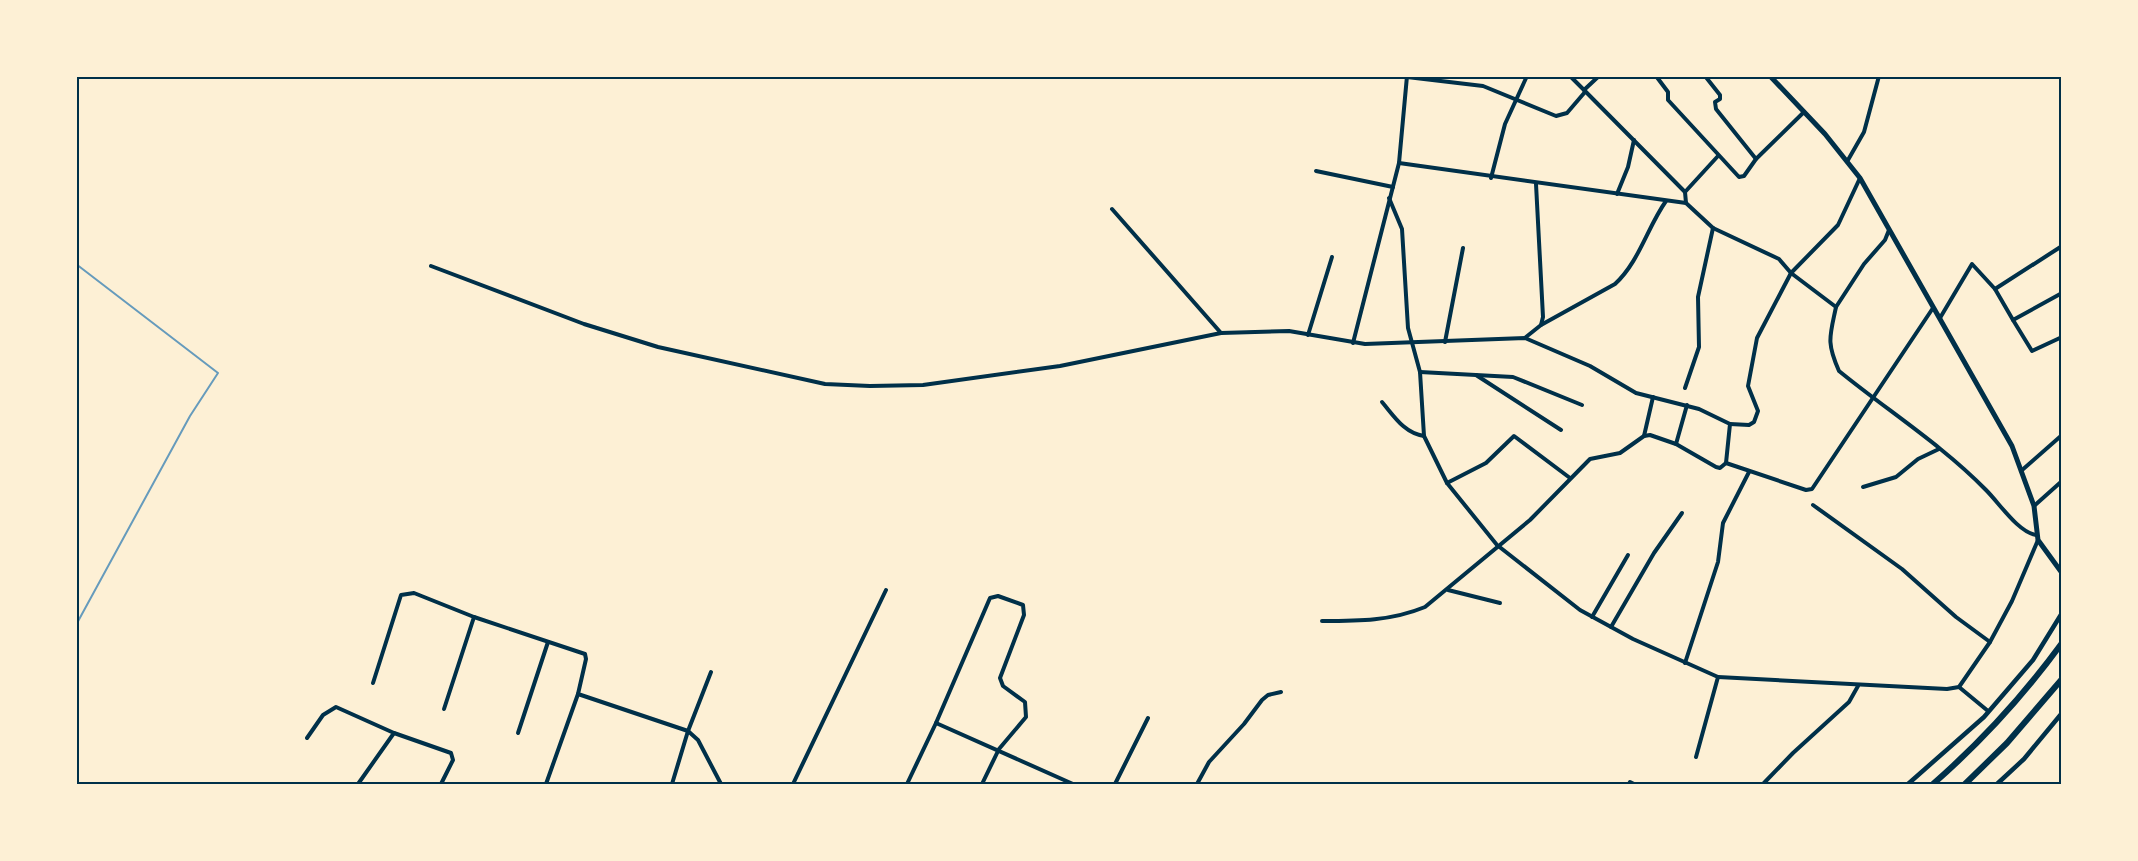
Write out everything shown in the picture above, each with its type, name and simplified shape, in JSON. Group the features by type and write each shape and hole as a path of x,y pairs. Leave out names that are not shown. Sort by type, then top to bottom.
{"highway":[{"path":"1933,784 1990,732 2035,680 2061,643"},
{"path":"1965,784 2007,743 2061,679"}],"main road":[{"path":"1770,76 1848,160 1860,178 2012,446 2034,506 2037,537 2061,573"}],"street":[{"path":"1491,178 1505,124 1527,76"},
{"path":"1570,76 1685,192 1686,203"},
{"path":"1353,343 1399,163 1407,77 1472,84 1516,97 1556,116 1563,116 1599,76"},
{"path":"1656,76 1668,92 1668,100 1739,177 1744,176 1756,159 1804,112"},
{"path":"1705,76 1720,95 1720,99 1715,102 1716,109 1756,159"},
{"path":"1848,160 1864,132 1880,76"},
{"path":"1617,194 1628,167 1634,140"},
{"path":"1685,192 1718,156"},
{"path":"1399,163 1491,178 1686,203 1713,228 1779,259 1791,273 1836,307"},
{"path":"1316,171 1393,187"},
{"path":"431,266 584,324 658,347 825,384 923,385 1060,366 1221,333 1289,331 1353,343 1525,338 1590,366 1636,393 1687,405 1717,416 1730,424 1752,424 1758,413 1748,386 1755,343 1791,273 1838,225 1860,178"},
{"path":"1536,184 1543,306 1540,325"},
{"path":"1389,198 1402,229 1407,319 1420,372 1424,436 1447,483 1497,545 1592,617 1718,677 1947,689 1959,687 1990,642 2012,601 2037,537 2017,526 2009,512 1973,476 1839,371 1830,350 1829,334 1836,307 1864,264 1885,240 1889,229"},
{"path":"1525,338 1540,325 1615,284 1625,274 1649,226 1666,201"},
{"path":"1112,208 1221,333"},
{"path":"1685,387 1699,347 1698,297 1713,228"},
{"path":"1995,289 2061,246"},
{"path":"1445,342 1463,248"},
{"path":"1308,335 1332,257"},
{"path":"1940,318 1972,264 1995,289 2032,351 2061,337"},
{"path":"2013,320 2061,293"},
{"path":"1726,463 1806,490 1812,489 1934,308"},
{"path":"1420,372 1523,379 1582,405"},
{"path":"1475,374 1561,430"},
{"path":"1644,436 1653,397"},
{"path":"1382,402 1405,429 1424,436"},
{"path":"1676,444 1687,405"},
{"path":"1322,621 1367,621 1404,615 1425,607 1448,590 1497,545 1530,520 1590,459 1620,453 1644,436 1650,435 1676,444 1720,468 1726,463 1730,424"},
{"path":"2021,471 2061,435"},
{"path":"1447,483 1486,463 1514,436 1570,478"},
{"path":"1863,487 1896,477 1918,459 1940,449"},
{"path":"1685,663 1719,562 1723,523 1749,472"},
{"path":"2034,506 2061,481"},
{"path":"1813,505 1902,569 1956,617 1990,642"},
{"path":"1611,628 1654,553 1682,513"},
{"path":"1592,617 1628,555"},
{"path":"793,784 886,590"},
{"path":"1448,590 1500,603"},
{"path":"373,682 401,595 414,593 474,617 585,654 586,659 578,693 546,784"},
{"path":"908,784 988,601 998,596 1023,604 1024,615 1000,678 1003,686 1025,702 1027,710 1026,717 999,749 982,784"},
{"path":"1908,784 1988,711 2033,660 2061,613"},
{"path":"444,709 474,617"},
{"path":"518,733 548,642"},
{"path":"672,784 688,730 711,672"},
{"path":"1696,757 1707,724 1718,677"},
{"path":"1763,784 1849,702 1858,686"},
{"path":"1959,687 1988,711"},
{"path":"1197,784 1209,762 1244,724 1262,700 1268,695 1281,692"},
{"path":"578,693 688,730 698,740 721,784"},
{"path":"307,738 323,715 336,707 394,733 451,753 453,760 441,784"},
{"path":"1997,784 2024,759 2061,713"},
{"path":"1115,784 1148,718"},
{"path":"936,723 999,749 1072,784"},
{"path":"358,784 394,733"},
{"path":"1629,784 1634,784"}],"waterway":[{"path":"76,264 218,373 190,416 76,625"}]}
